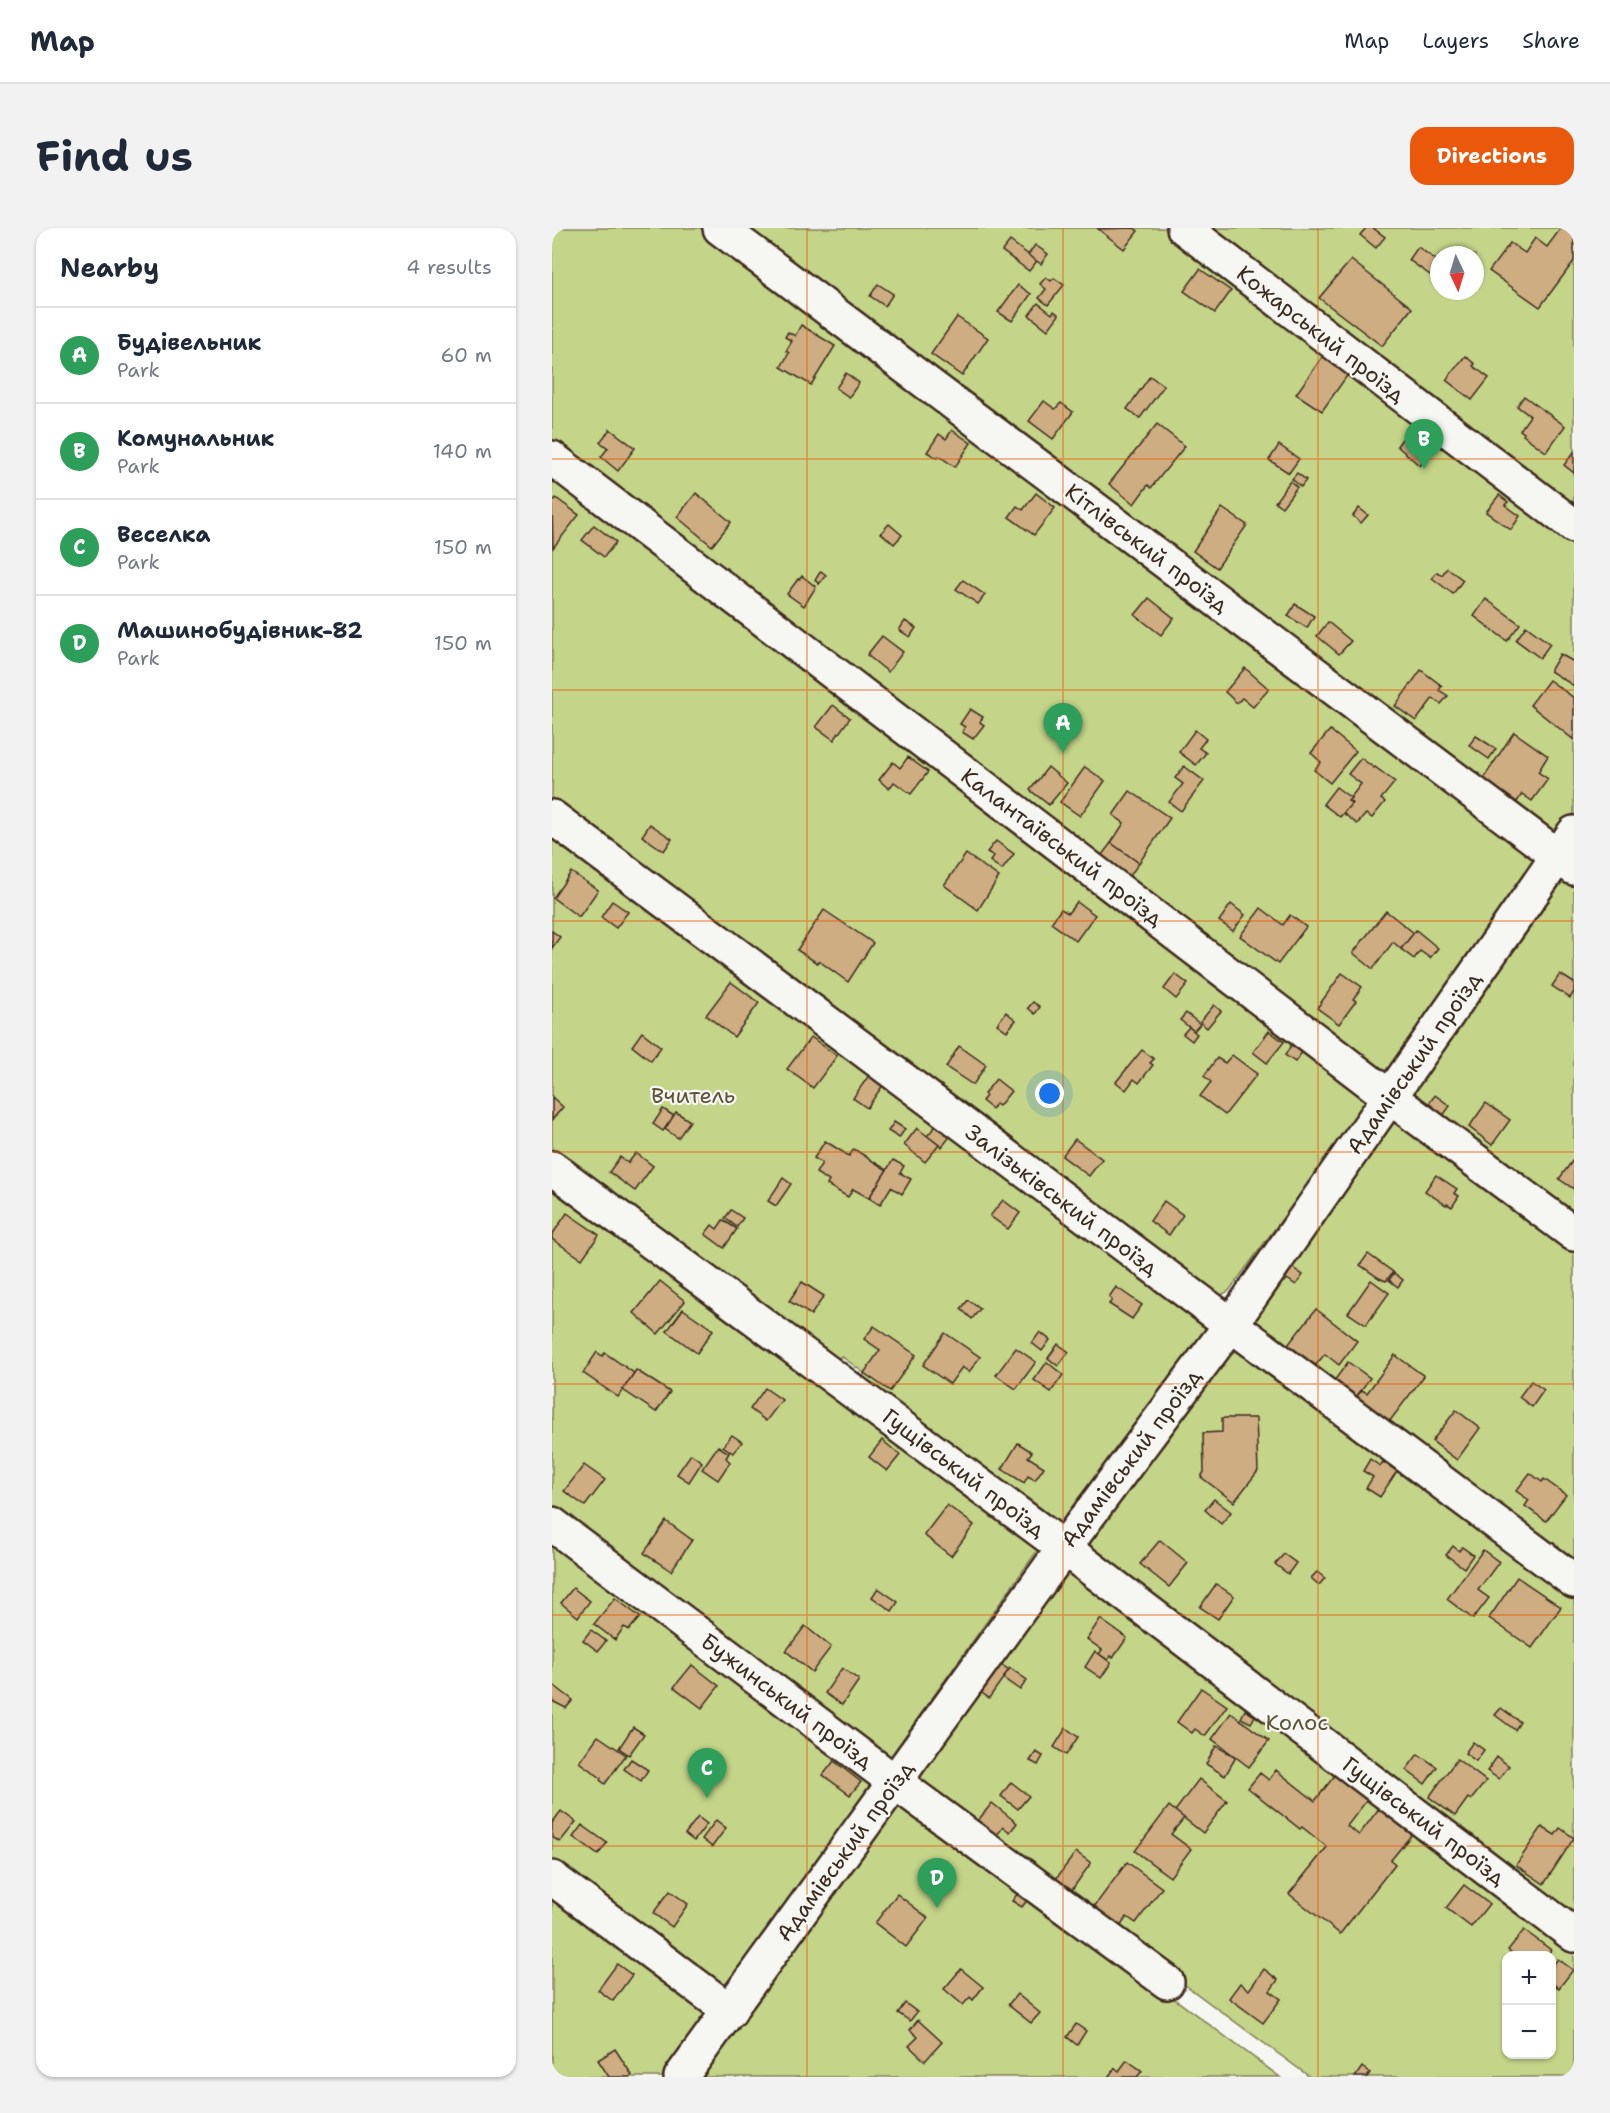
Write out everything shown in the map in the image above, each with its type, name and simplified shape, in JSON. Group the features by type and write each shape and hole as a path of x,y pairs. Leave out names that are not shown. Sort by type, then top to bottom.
{"lane":[{"name":"Кітлівський проїзд","path":"720,228 1569,853"},
{"name":"Кожарський проїзд","path":"1184,228 1574,526"},
{"name":"Калантаївський проїзд","path":"552,458 1391,1098 1574,1234"},
{"name":"Залізьківський проїзд","path":"552,817 1574,1581"},
{"name":"Адамівський проїзд","path":"681,2077 1064,1548 1230,1326 1391,1098 1569,853"},
{"name":"Гущівський проїзд","path":"552,1168 1064,1548 1574,1935"},
{"name":"Бужинський проїзд","path":"552,1524 895,1782 1167,1982"},
{"path":"552,1878 730,2011"}],"green space":[{"path":"552,228 1574,228 1574,813 1397,1067 1378,1074 1371,1103 1300,1201 1296,1200 1229,1291 1210,1301 552,808"},
{"name":"Вчитель","path":"552,826 1203,1318 1206,1330 1066,1523 1048,1524 862,1386 864,1373 841,1356 833,1364 552,1155"},
{"name":"Колос","path":"1574,862 1574,2077 1310,2077 918,1786 926,1764"},
{"path":"552,1177 1042,1544 662,2077 552,2077"},
{"path":"902,1797 1280,2077 698,2077"}],"building":[{"path":"1134,228 1138,231 1124,249 1098,229"},
{"path":"1366,228 1373,228 1385,237 1376,248 1360,235"},
{"path":"1561,228 1570,228 1574,231 1574,261 1540,307 1489,271 1510,243 1525,253 1535,238 1547,247"},
{"path":"1010,241 1037,261 1029,271 1002,251"},
{"path":"1035,245 1048,254 1041,264 1028,255"},
{"path":"1418,247 1430,256 1430,275 1409,260"},
{"path":"1351,260 1412,308 1382,346 1319,298"},
{"path":"1200,269 1231,291 1215,313 1184,291"},
{"path":"1046,277 1051,281 1054,278 1064,285 1048,305 1039,298 1046,289 1040,284"},
{"path":"878,284 893,294 885,306 870,296"},
{"path":"1018,285 1031,294 1012,321 998,312"},
{"path":"1038,303 1052,314 1054,311 1059,315 1048,330 1029,315"},
{"path":"957,317 988,338 962,376 931,354"},
{"path":"801,325 835,346 811,385 781,367 789,353 786,351 792,341 785,337 788,332 795,336"},
{"path":"1323,356 1349,373 1322,411 1296,394"},
{"path":"1465,356 1475,364 1473,366 1489,378 1472,400 1446,380"},
{"path":"846,373 859,383 849,397 836,388"},
{"path":"1150,376 1164,386 1140,418 1127,409"},
{"path":"1524,396 1565,426 1546,452 1523,435 1524,433 1520,430 1530,416 1517,406"},
{"path":"1044,401 1055,409 1061,403 1073,412 1053,439 1029,421"},
{"path":"1157,424 1185,446 1151,488 1148,485 1134,504 1109,484"},
{"path":"1410,428 1434,447 1420,466 1397,446"},
{"path":"610,429 635,448 618,471 601,457 608,448 600,442"},
{"path":"952,430 971,443 955,467 939,456 937,458 927,452 939,434 946,439"},
{"path":"1279,445 1299,459 1289,473 1269,460"},
{"path":"1574,452 1574,473 1564,465"},
{"path":"1297,473 1306,480 1301,487 1292,479"},
{"path":"1290,481 1297,487 1282,507 1275,502"},
{"path":"696,493 731,522 712,546 677,517"},
{"path":"1036,493 1055,508 1034,535 1009,517 1017,506 1023,510"},
{"path":"1499,495 1508,502 1505,505 1520,516 1511,530 1486,512"},
{"path":"556,498 579,515 553,548 552,503"},
{"path":"1222,508 1247,525 1217,568 1193,551"},
{"path":"1359,508 1368,515 1361,523 1353,516"},
{"path":"889,524 902,535 894,544 881,533"},
{"path":"594,525 616,542 604,557 582,540"},
{"path":"1447,568 1463,580 1453,594 1432,578 1437,572 1442,575"},
{"path":"821,571 826,575 819,584 815,580"},
{"path":"802,576 816,587 804,606 787,594"},
{"path":"963,580 985,595 978,604 956,589"},
{"path":"1149,598 1174,618 1161,635 1135,615"},
{"path":"1486,599 1520,624 1507,641 1474,616"},
{"path":"1295,604 1314,616 1307,628 1288,616"},
{"path":"905,621 916,628 910,637 899,630"},
{"path":"1328,622 1351,641 1339,654 1317,636"},
{"path":"1526,626 1550,644 1540,658 1516,640"},
{"path":"882,636 903,652 888,672 867,655"},
{"path":"1560,654 1574,662 1574,686 1550,671"},
{"path":"1245,668 1269,689 1253,707 1242,698 1237,703 1225,692"},
{"path":"1421,670 1442,686 1439,690 1448,696 1441,704 1433,698 1416,721 1395,706"},
{"path":"1549,680 1574,698 1574,740 1530,705"},
{"path":"833,705 850,718 834,740 816,727"},
{"path":"970,709 983,717 980,722 984,725 973,739 962,732 965,727 960,724"},
{"path":"1195,730 1206,739 1199,748 1206,753 1196,765 1179,752"},
{"path":"1330,730 1356,751 1330,783 1314,770 1321,762 1311,753"},
{"path":"1514,732 1548,756 1538,772 1548,779 1532,801 1522,794 1517,802 1483,779"},
{"path":"1476,736 1496,749 1489,759 1469,745"},
{"path":"908,757 928,772 911,794 894,782 889,789 879,780 893,762 900,768"},
{"path":"1361,758 1395,782 1381,799 1385,802 1372,818 1366,814 1357,824 1343,813 1352,803 1348,801 1361,784 1348,774"},
{"path":"1184,766 1204,781 1181,811 1169,802 1183,784 1175,778"},
{"path":"1048,767 1067,783 1049,805 1030,790"},
{"path":"1085,767 1105,781 1080,816 1060,802"},
{"path":"1336,787 1351,798 1348,801 1352,803 1340,817 1323,804"},
{"path":"1130,791 1170,818 1139,863 1111,843 1124,823 1113,815"},
{"path":"650,824 672,839 664,851 642,836"},
{"path":"996,841 1014,854 1002,870 990,861 994,856 987,852"},
{"path":"1111,843 1139,863 1127,880 1098,860"},
{"path":"966,854 999,877 978,910 944,885"},
{"path":"571,872 598,890 579,917 553,898"},
{"path":"612,901 628,912 616,928 601,917"},
{"path":"1077,902 1095,915 1076,941 1051,923 1061,909 1068,913"},
{"path":"1231,904 1245,915 1233,931 1219,921"},
{"path":"1261,908 1283,925 1290,915 1306,927 1278,964 1240,936"},
{"path":"824,910 873,943 848,982 819,961 817,963 797,950"},
{"path":"1386,911 1414,933 1401,949 1393,942 1373,969 1353,953"},
{"path":"1416,930 1438,948 1430,958 1420,951 1414,959 1401,949"},
{"path":"552,931 560,937 552,948"},
{"path":"1342,973 1362,987 1353,999 1356,1001 1339,1024 1317,1008"},
{"path":"1175,974 1188,984 1176,999 1164,989"},
{"path":"1560,974 1574,983 1574,992 1570,998 1552,986"},
{"path":"731,982 759,1003 734,1037 706,1015"},
{"path":"1033,1002 1040,1007 1035,1014 1028,1008"},
{"path":"1214,1005 1221,1011 1207,1028 1200,1022"},
{"path":"1006,1012 1016,1020 1007,1031 997,1024"},
{"path":"1186,1013 1200,1024 1194,1031 1180,1020"},
{"path":"1189,1027 1197,1034 1192,1041 1183,1034"},
{"path":"1269,1031 1284,1042 1267,1063 1253,1052"},
{"path":"642,1032 661,1047 651,1061 632,1046"},
{"path":"811,1037 837,1056 813,1088 787,1069"},
{"path":"1292,1044 1303,1051 1295,1062 1285,1055"},
{"path":"959,1046 986,1065 973,1085 946,1067"},
{"path":"1142,1050 1154,1059 1150,1063 1153,1065 1139,1083 1134,1079 1126,1090 1116,1082"},
{"path":"1232,1055 1257,1074 1225,1115 1200,1096 1211,1082 1204,1076 1217,1058 1225,1063"},
{"path":"872,1071 886,1081 867,1108 853,1098"},
{"path":"996,1079 1011,1091 999,1106 996,1104 992,1109 982,1101 986,1096 984,1094"},
{"path":"1435,1095 1450,1106 1440,1120 1425,1109"},
{"path":"552,1097 563,1107 552,1120"},
{"path":"1486,1103 1510,1120 1492,1145 1469,1127"},
{"path":"663,1109 674,1116 663,1131 653,1124"},
{"path":"676,1112 690,1121 678,1138 665,1129"},
{"path":"894,1122 905,1129 899,1138 888,1131"},
{"path":"938,1123 952,1134 942,1147 927,1136"},
{"path":"917,1128 939,1145 925,1162 904,1145"},
{"path":"1075,1139 1102,1159 1089,1176 1062,1156"},
{"path":"825,1141 849,1156 854,1149 887,1170 869,1198 853,1189 848,1197 827,1185 829,1181 816,1173 822,1163 814,1158"},
{"path":"636,1153 653,1166 635,1191 609,1172 620,1157 628,1163"},
{"path":"893,1160 904,1166 900,1173 911,1179 902,1194 891,1187 880,1205 869,1198"},
{"path":"1574,1161 1574,1189 1559,1179"},
{"path":"1436,1175 1457,1189 1454,1193 1459,1196 1452,1207 1425,1191"},
{"path":"783,1178 791,1184 776,1206 768,1201"},
{"path":"1003,1200 1020,1213 1008,1229 990,1216"},
{"path":"1164,1201 1183,1215 1169,1235 1150,1221"},
{"path":"731,1210 743,1218 737,1227 725,1218"},
{"path":"567,1213 599,1235 582,1259 552,1239 552,1235"},
{"path":"723,1220 737,1229 724,1248 705,1234 712,1225 717,1229"},
{"path":"1368,1254 1393,1272 1386,1281 1360,1265"},
{"path":"1287,1264 1303,1275 1296,1285 1287,1279 1285,1282 1278,1277"},
{"path":"1394,1273 1403,1280 1398,1287 1389,1280"},
{"path":"1371,1280 1389,1293 1366,1325 1348,1313"},
{"path":"660,1281 685,1301 658,1334 634,1313"},
{"path":"802,1282 824,1296 811,1315 789,1301"},
{"path":"1116,1287 1142,1305 1132,1319 1109,1304 1112,1300 1109,1297"},
{"path":"968,1300 980,1309 972,1319 961,1309"},
{"path":"683,1309 713,1330 697,1353 667,1331"},
{"path":"1316,1309 1357,1341 1339,1365 1325,1354 1315,1366 1288,1345"},
{"path":"874,1326 916,1355 890,1391 864,1373 880,1350 864,1339"},
{"path":"1040,1332 1050,1340 1042,1351 1032,1343"},
{"path":"945,1333 980,1357 969,1372 962,1367 950,1384 923,1365"},
{"path":"1058,1344 1069,1352 1058,1366 1048,1358"},
{"path":"1016,1348 1036,1362 1016,1389 996,1375"},
{"path":"597,1352 602,1356 605,1353 634,1373 618,1397 583,1373"},
{"path":"1395,1355 1424,1376 1386,1426 1353,1401 1362,1390 1367,1393"},
{"path":"1047,1362 1063,1375 1051,1392 1034,1380"},
{"path":"1348,1362 1370,1378 1353,1401 1331,1385"},
{"path":"636,1370 670,1392 656,1412 623,1390"},
{"path":"1531,1381 1544,1390 1532,1407 1519,1397"},
{"path":"765,1388 782,1400 766,1421 750,1409"},
{"path":"1456,1410 1480,1428 1457,1460 1432,1441"},
{"path":"1222,1418 1256,1418 1258,1471 1234,1502 1201,1477 1204,1472 1203,1433 1222,1432"},
{"path":"732,1435 742,1442 733,1453 723,1446"},
{"path":"882,1440 900,1455 887,1471 869,1457"},
{"path":"1018,1443 1032,1452 1028,1457 1044,1467 1035,1480 1028,1476 1024,1483 1002,1469"},
{"path":"718,1446 729,1453 726,1458 730,1462 718,1480 702,1469"},
{"path":"691,1454 702,1462 689,1482 677,1474"},
{"path":"1370,1459 1380,1466 1383,1462 1397,1471 1380,1497 1366,1488 1373,1477 1363,1471"},
{"path":"584,1465 605,1480 585,1506 564,1491"},
{"path":"1530,1473 1542,1482 1544,1479 1566,1495 1546,1521 1525,1506 1529,1500 1516,1491"},
{"path":"1214,1499 1231,1512 1221,1524 1205,1510"},
{"path":"947,1505 974,1525 951,1556 924,1535"},
{"path":"666,1521 692,1540 671,1571 644,1553"},
{"path":"1160,1540 1188,1563 1169,1587 1140,1564"},
{"path":"1453,1546 1459,1551 1462,1547 1473,1555 1464,1568 1446,1555"},
{"path":"1483,1550 1499,1562 1478,1590 1489,1598 1473,1619 1447,1599"},
{"path":"1284,1554 1296,1563 1288,1574 1275,1564"},
{"path":"1317,1572 1325,1578 1319,1585 1311,1578"},
{"path":"1517,1577 1561,1607 1532,1648 1489,1618"},
{"path":"1216,1584 1234,1596 1218,1619 1200,1607"},
{"path":"573,1588 590,1601 578,1617 561,1603"},
{"path":"878,1588 898,1602 892,1611 872,1597"},
{"path":"615,1598 640,1617 629,1630 624,1627 615,1640 594,1624"},
{"path":"1100,1619 1127,1638 1113,1658 1111,1656 1108,1660 1099,1654 1102,1650 1087,1639"},
{"path":"805,1626 831,1647 812,1672 786,1651"},
{"path":"591,1630 606,1641 598,1651 583,1640"},
{"path":"1095,1651 1111,1663 1101,1678 1085,1667"},
{"path":"998,1662 1009,1670 989,1698 979,1691"},
{"path":"692,1665 719,1686 702,1708 674,1687"},
{"path":"842,1668 859,1680 842,1705 825,1693"},
{"path":"1010,1668 1027,1680 1020,1690 1003,1678"},
{"path":"552,1684 573,1700 566,1708 552,1701"},
{"path":"1201,1688 1227,1706 1205,1736 1195,1729 1192,1733 1177,1722"},
{"path":"1501,1708 1520,1722 1515,1730 1495,1715"},
{"path":"1245,1710 1255,1716 1251,1723 1241,1718"},
{"path":"1231,1713 1269,1741 1249,1767 1212,1739"},
{"path":"633,1727 644,1734 629,1755 619,1748"},
{"path":"1066,1728 1078,1737 1066,1755 1054,1747"},
{"path":"598,1736 626,1755 605,1784 600,1780 601,1778 579,1762"},
{"path":"1473,1742 1484,1750 1476,1761 1465,1753"},
{"path":"1216,1746 1236,1757 1225,1776 1206,1764"},
{"path":"1036,1752 1043,1756 1038,1765 1030,1761"},
{"path":"1418,1754 1437,1767 1425,1784 1406,1770"},
{"path":"1497,1757 1509,1766 1499,1779 1487,1771"},
{"path":"631,1759 648,1770 641,1781 624,1769"},
{"path":"1457,1759 1486,1781 1471,1800 1468,1798 1455,1816 1429,1797"},
{"path":"834,1761 861,1782 850,1795 823,1775"},
{"path":"1276,1770 1315,1801 1335,1775 1367,1800 1347,1826 1359,1835 1380,1807 1413,1833 1391,1860 1395,1864 1340,1934 1289,1894 1327,1847 1248,1788 1260,1773 1269,1780"},
{"path":"1199,1779 1227,1801 1203,1833 1175,1811"},
{"path":"1011,1782 1029,1796 1018,1809 1001,1796"},
{"path":"992,1803 1017,1823 1010,1832 1003,1827 995,1838 976,1823"},
{"path":"1169,1806 1184,1818 1171,1834 1191,1849 1170,1877 1135,1851"},
{"path":"561,1811 576,1822 560,1842 552,1837 552,1823"},
{"path":"698,1817 707,1824 694,1841 685,1834"},
{"path":"716,1820 726,1828 712,1847 702,1839"},
{"path":"582,1825 607,1843 598,1855 573,1837"},
{"path":"1542,1827 1555,1835 1560,1828 1574,1838 1544,1884 1516,1865"},
{"path":"1076,1852 1091,1863 1071,1891 1055,1880"},
{"path":"1127,1862 1162,1888 1136,1923 1127,1917 1117,1931 1091,1911"},
{"path":"1464,1885 1489,1904 1471,1927 1446,1908"},
{"path":"670,1891 688,1904 672,1927 653,1913"},
{"path":"1018,1893 1028,1899 1022,1907 1012,1901"},
{"path":"897,1894 928,1918 906,1947 875,1923"},
{"path":"1524,1930 1551,1950 1509,1951"},
{"path":"1558,1959 1573,1970 1559,1988 1556,1986 1556,1961"},
{"path":"617,1964 632,1975 613,2001 598,1990"},
{"path":"961,1969 983,1987 973,2000 970,1997 963,2005 944,1989"},
{"path":"1264,1969 1278,1980 1270,1991 1281,1999 1263,2023 1229,1998 1240,1983 1249,1990"},
{"path":"1017,1994 1040,2013 1031,2023 1008,2005"},
{"path":"905,2003 917,2012 910,2021 898,2013"},
{"path":"918,2020 942,2042 925,2061 909,2046 918,2037 910,2030"},
{"path":"1076,2024 1086,2031 1077,2045 1067,2037"},
{"path":"615,2049 632,2075 629,2077 609,2077 598,2060"},
{"path":"1127,2060 1142,2071 1137,2077 1108,2077 1115,2068 1119,2071"},
{"path":"1362,2067 1370,2073 1367,2077 1355,2077"}],"place":[{"name":"Комунальник","path":"1424,469"},
{"name":"Будівельник","path":"1063,753"},
{"name":"Веселка","path":"707,1798"},
{"name":"Машинобудівник-82","path":"937,1908"}]}
